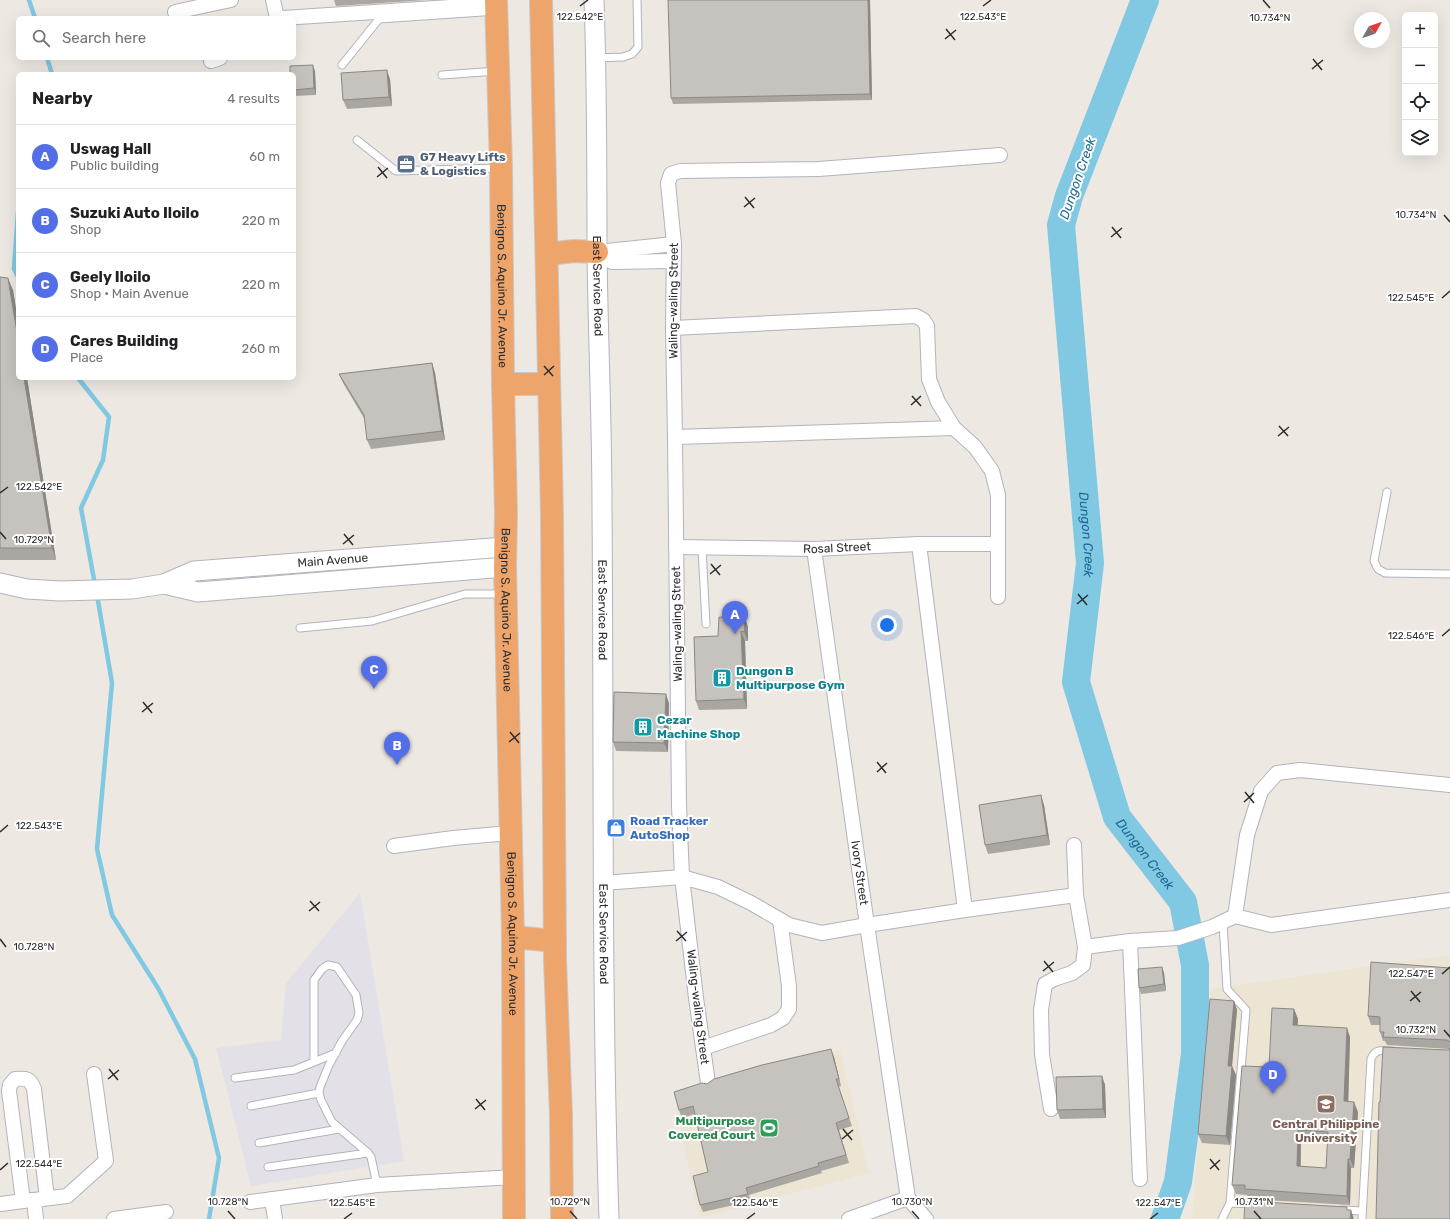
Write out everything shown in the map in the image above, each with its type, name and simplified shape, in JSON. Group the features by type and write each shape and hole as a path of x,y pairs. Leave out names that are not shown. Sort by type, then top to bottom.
{"highway":[{"path":"541,0 552,547 555,941 561,1115 562,1219"},
{"name":"Benigno S. Aquino Jr. Avenue","path":"496,5 499,71 506,512 505,557 507,594 513,937 514,1219"},
{"path":"547,254 574,251 597,252"},
{"path":"503,384 548,384"},
{"path":"513,937 555,941"}],"street":[{"path":"175,12 231,0"},
{"path":"273,0 277,16"},
{"name":"East Service Road","path":"594,0 602,512 603,883 606,1128 609,1219"},
{"path":"296,17 496,5"},
{"name":"Waling-waling Street","path":"708,1083 702,1048 682,877 678,805 676,436 673,328 674,244 668,182 671,174 680,171 819,168 1000,155"},
{"path":"597,252 674,244"},
{"path":"597,252 612,262 673,261"},
{"path":"673,328 916,316 923,320 927,326 929,379 938,402 954,428 975,447 992,471 998,494 998,597"},
{"path":"676,436 954,428"},
{"path":"919,544 964,910"},
{"name":"Rosal Street","path":"676,547 814,548 919,544 998,544"},
{"name":"Ivory Street","path":"814,548 867,924 908,1198"},
{"name":"Main Avenue","path":"0,583 27,589 60,591 132,589 164,584 194,571 505,557"},
{"path":"1223,922 1261,791 1278,773 1300,770 1450,785"},
{"path":"394,846 453,838 510,833"},
{"path":"1051,1109 1042,1055 1041,1010 1044,984 1072,973 1083,965 1085,947 1076,895 1074,845"},
{"path":"603,883 682,877 718,887 751,903 789,925 822,933 867,924 1076,895"},
{"path":"1085,947 1130,941 1178,938 1223,922 1271,924 1450,900"},
{"path":"702,1048 771,1026 783,1018 789,1009 790,986 780,920"},
{"path":"1130,941 1140,1179"},
{"path":"0,1204 67,1196 106,1161 94,1074"},
{"path":"34,1200 8,1092 10,1085 15,1079 25,1078 32,1083 34,1089 34,1200 36,1219"},
{"path":"250,1202 377,1185 513,1177"},
{"path":"849,1219 908,1198 926,1219"},
{"path":"272,1199 275,1219"},
{"path":"114,1219 166,1212"}],"lane":[{"path":"596,58 623,57 632,54 638,47 637,0"},
{"path":"342,65 379,19 496,5"},
{"path":"442,75 499,71"},
{"path":"357,140 396,171 500,168"},
{"path":"1387,492 1374,561 1378,569 1385,573 1450,574"},
{"path":"702,548 706,624"},
{"path":"300,628 372,621 465,594 507,594"},
{"path":"1222,1219 1230,1203 1246,1010 1227,989 1223,922"},
{"path":"314,1062 314,980 328,965 337,967 356,995 359,1013 357,1020 336,1053 320,1087 319,1094 329,1118 339,1129 368,1152 371,1157 377,1185"},
{"path":"1362,1219 1371,1059 1373,1054 1378,1050 1402,1052"},
{"path":"234,1078 294,1070 336,1053"},
{"path":"251,1106 319,1094"},
{"path":"259,1143 339,1129"},
{"path":"268,1167 368,1152"},
{"path":"1230,1203 1261,1205"},
{"path":"1331,1209 1362,1211"}],"shaded area":[{"path":"360,893 404,1161 251,1186 216,1048 281,1040 286,983"},
{"name":"Central Philippine University","path":"1450,955 1450,1219 1192,1219 1211,989"},
{"path":"840,1050 869,1173 699,1218 674,1095"}],"building":[{"path":"668,0 868,0 870,94 671,98"},
{"path":"313,65 314,88 296,90 296,72 290,72 290,66"},
{"path":"387,70 389,97 343,100 341,73"},
{"path":"0,277 8,278 16,326 16,380 24,380 52,548 0,548"},
{"path":"432,363 442,431 367,440 364,415 339,374"},
{"name":"Dungon B Multipurpose Gym","path":"719,617 745,618 744,632 741,631 744,699 696,701 694,637 718,636"},
{"name":"Cezar Machine Shop","path":"614,692 666,694 664,743 613,742"},
{"path":"1041,795 1047,835 985,845 979,805"},
{"path":"1371,962 1450,968 1450,1042 1447,1040 1383,1037 1384,1032 1380,1032 1380,1017 1368,1016"},
{"path":"1162,967 1164,984 1139,988 1138,969"},
{"path":"1210,999 1234,1001 1228,1066 1232,1066 1226,1136 1198,1134"},
{"path":"1272,1008 1294,1009 1293,1025 1347,1028 1344,1101 1354,1102 1350,1159 1348,1159 1347,1196 1245,1189 1245,1185 1232,1185 1242,1066 1269,1067","holes":["1298,1130 1328,1132 1326,1168 1297,1166"]},
{"path":"1383,1047 1450,1049 1450,1219 1376,1219 1379,1102"},
{"path":"831,1049 839,1079 836,1079 849,1118 836,1123 846,1155 818,1163 819,1166 746,1188 748,1194 700,1205 693,1176 708,1172 693,1106 679,1110 674,1092 702,1083 707,1084 714,1079 762,1065"},
{"path":"1102,1076 1103,1109 1057,1110 1056,1077"},
{"path":"1245,1201 1347,1207 1347,1210 1351,1210 1350,1219 1244,1219"}],"waterway":[{"path":"29,0 34,16"},
{"name":"Dungon Creek","path":"1145,0 1069,196 1061,225 1090,563 1076,682 1117,817 1183,902 1195,965 1195,1054 1178,1182 1165,1219"},
{"path":"48,60 51,72"},
{"path":"16,240 14,269 16,273"},
{"path":"80,380 109,417 103,460 81,508 95,585"},
{"path":"97,595 112,683 97,849 112,915 158,988 195,1059 219,1158 209,1219"}],"place":[{"name":"G7 Heavy Lifts & Logistics","path":"406,164"},
{"name":"Uswag Hall","path":"735,634"},
{"name":"Dungon B Multipurpose Gym","path":"722,678"},
{"name":"Geely Iloilo","path":"374,689"},
{"name":"Cezar Machine Shop","path":"643,727"},
{"name":"Suzuki Auto Iloilo","path":"397,765"},
{"name":"Road Tracker AutoShop","path":"616,828"},
{"name":"Cares Building","path":"1273,1094"},
{"name":"Central Philippine University","path":"1326,1104"},
{"name":"Multipurpose Covered Court","path":"769,1128"}]}
